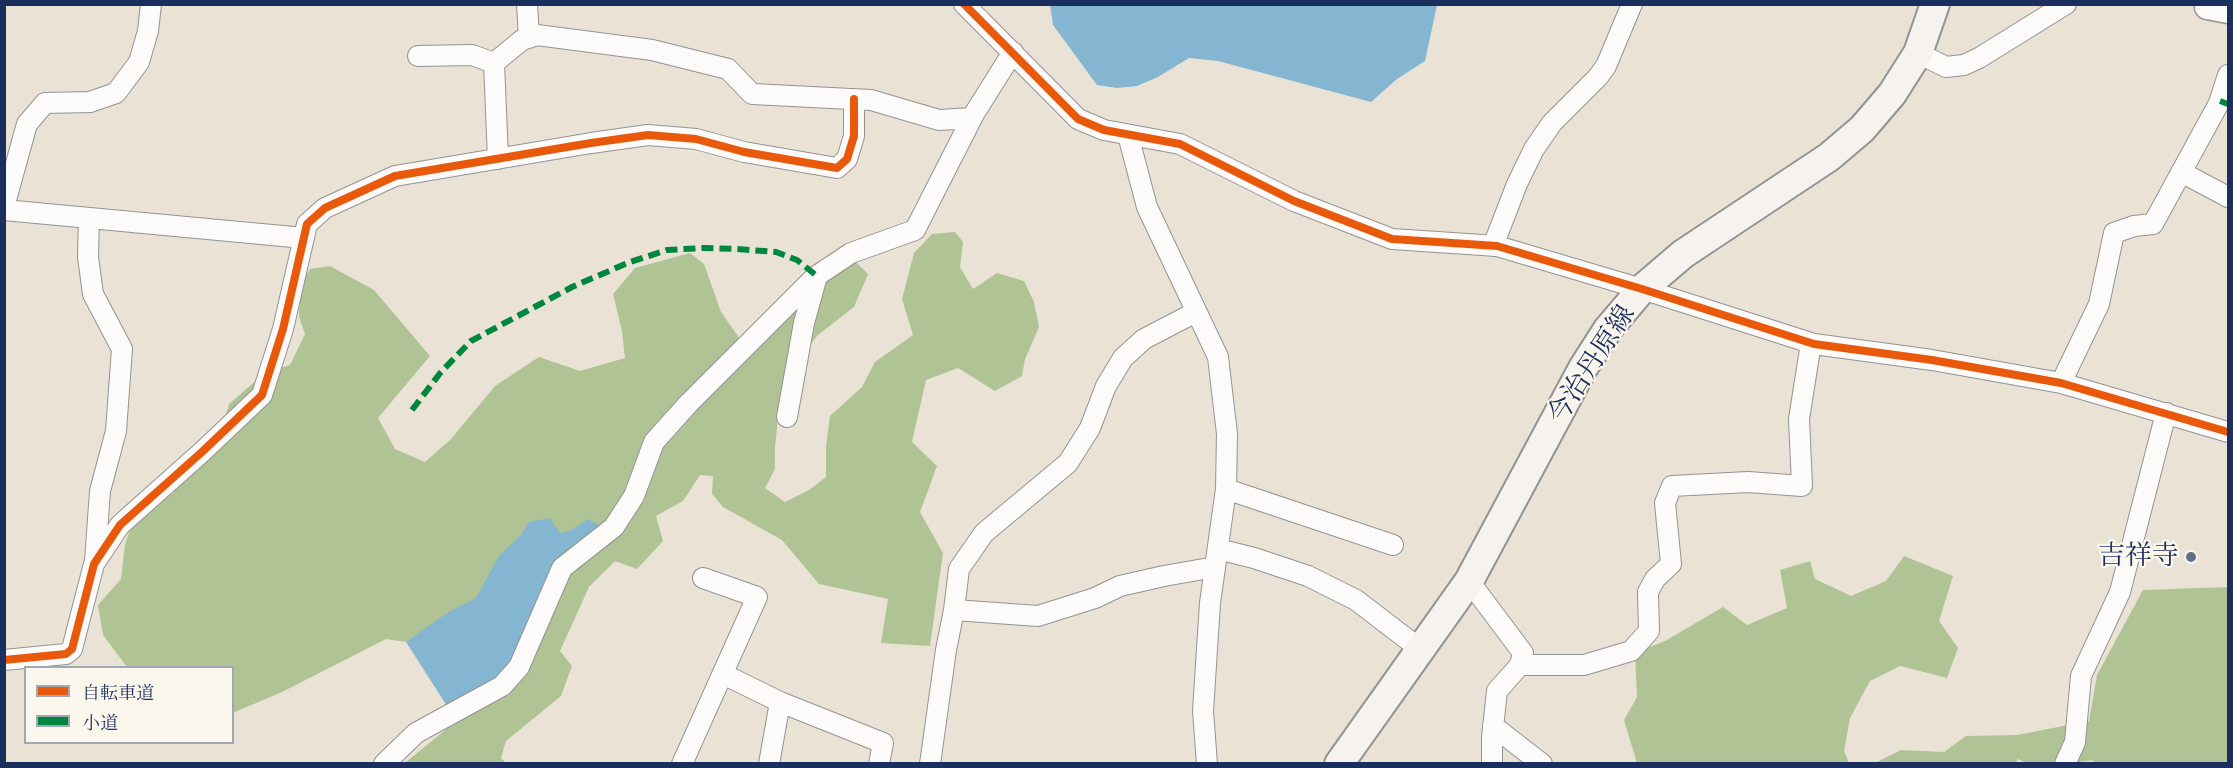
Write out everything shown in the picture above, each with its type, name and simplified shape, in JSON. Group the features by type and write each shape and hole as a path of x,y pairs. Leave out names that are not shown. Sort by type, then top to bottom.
{"main road":[{"name":"今治丹原線","path":"1339,764 1469,581 1583,368 1608,329 1642,290 1683,254 1828,157 1862,129 1892,94 1918,53 1935,4"}],"street":[{"path":"151,4 148,31 140,62 116,93 90,102 45,103 27,124 4,208 304,238"},
{"path":"527,4 529,38"},
{"path":"964,4 1078,118 1104,130 1180,144 1294,201 1392,239 1493,246 1811,343 1932,360 2061,383 2229,432"},
{"path":"1493,246 1517,184 1534,149 1552,123 1605,66 1632,4"},
{"path":"1918,53 1946,67 1964,65 2066,4"},
{"path":"494,63 522,40 537,34 652,50 728,69 752,94 871,100 939,120 972,118"},
{"path":"384,764 416,733 502,686 519,667 562,568 614,527 634,496 654,442 688,404 817,276 851,253 915,230 972,118 1013,52"},
{"path":"418,56 472,55 494,63"},
{"path":"494,63 498,159"},
{"path":"2061,383 2099,304 2114,233 2134,226 2153,224 2219,103 2229,75"},
{"path":"94,564 120,525 203,452 262,395 283,329 307,224 325,208 395,176 648,135 696,140 744,152 837,168 847,159 854,136 854,99"},
{"path":"1128,135 1147,207 1218,357 1227,434 1226,489 1210,603 1203,711 1207,764"},
{"path":"2181,172 2229,196"},
{"path":"4,660 66,654 72,649 94,564 100,491 116,431 122,350 93,294 88,257 89,218"},
{"path":"787,417 804,323 817,276"},
{"path":"930,764 959,569 984,533 1068,463 1090,428 1106,386 1123,358 1144,339 1196,312"},
{"path":"1520,665 1584,665 1631,651 1648,631 1648,592 1655,579 1671,564 1665,503 1672,486 1748,482 1802,486 1798,418 1811,343"},
{"path":"2065,764 2075,742 2081,676 2120,592 2166,413"},
{"path":"1226,489 1393,545"},
{"path":"954,610 1038,616 1120,586 1164,576 1217,558 1264,561 1308,576 1356,600 1420,649"},
{"path":"682,764 757,597 703,578"},
{"path":"1469,581 1522,652 1520,665 1497,691 1492,764"},
{"path":"723,674 780,702 883,743 879,764"},
{"path":"769,764 780,702"},
{"path":"1493,726 1542,764"}],"green space":[{"path":"955,232 963,242 960,267 973,289 997,273 1024,281 1034,302 1039,327 1025,359 1022,376 995,391 958,368 926,380 912,442 937,466 920,512 943,553 930,646 881,643 888,599 819,584 782,540 723,507 712,494 713,476 700,475 683,501 656,516 663,541 637,569 615,561 589,587 560,651 572,666 561,696 506,741 501,758 506,763 405,763 450,726 463,690 481,604 419,644 386,639 282,692 235,712 234,666 126,666 103,635 98,605 121,579 125,544 136,513 153,497 172,494 198,465 219,439 229,404 266,372 290,365 305,334 299,317 300,285 310,269 330,266 374,290 430,356 378,418 395,449 425,462 451,439 495,386 539,357 580,371 625,358 622,331 613,294 635,268 690,253 704,264 721,312 750,353 788,313 853,259 868,274 854,307 818,335 792,366 778,418 775,469 765,488 785,502 809,490 826,477 826,446 830,416 862,387 875,362 913,335 902,299 914,253 932,234"},
{"path":"1904,556 1953,576 1939,621 1958,648 1947,678 1900,666 1870,681 1850,718 1844,751 1849,763 1637,763 1624,720 1637,697 1635,653 1665,641 1723,607 1747,625 1787,608 1780,570 1810,561 1815,579 1851,596 1886,581"},
{"path":"2228,587 2228,763 2094,764 2093,760 2028,764 2018,759 2015,764 1870,764 1901,750 1944,752 1966,736 2017,735 2089,721 2097,675 2143,590"}],"water":[{"path":"1437,4 1425,61 1397,79 1371,102 1218,61 1189,58 1158,77 1137,86 1117,88 1097,85 1053,25 1050,5"},
{"path":"550,518 560,533 570,531 588,519 604,528 557,561 513,657 494,680 447,706 406,642 447,613 476,598 499,556 522,534 529,522"}],"marked path":[{"path":"2220,101 2228,104"},
{"path":"412,410 441,372 471,341 572,287 630,262 667,250 736,249 776,252 797,260 817,276"}],"cycle path":[{"path":"964,4 1078,119 1104,130 1180,144 1294,201 1392,239 1497,246 1814,344 1932,360 2061,383 2228,432"},
{"path":"4,660 66,654 72,649 94,564 120,525 262,395 283,329 307,224 325,208 395,176 648,135 696,139 744,152 837,168 847,159 854,136 854,99"}],"place":[{"name":"吉祥寺","path":"2191,557"}]}
